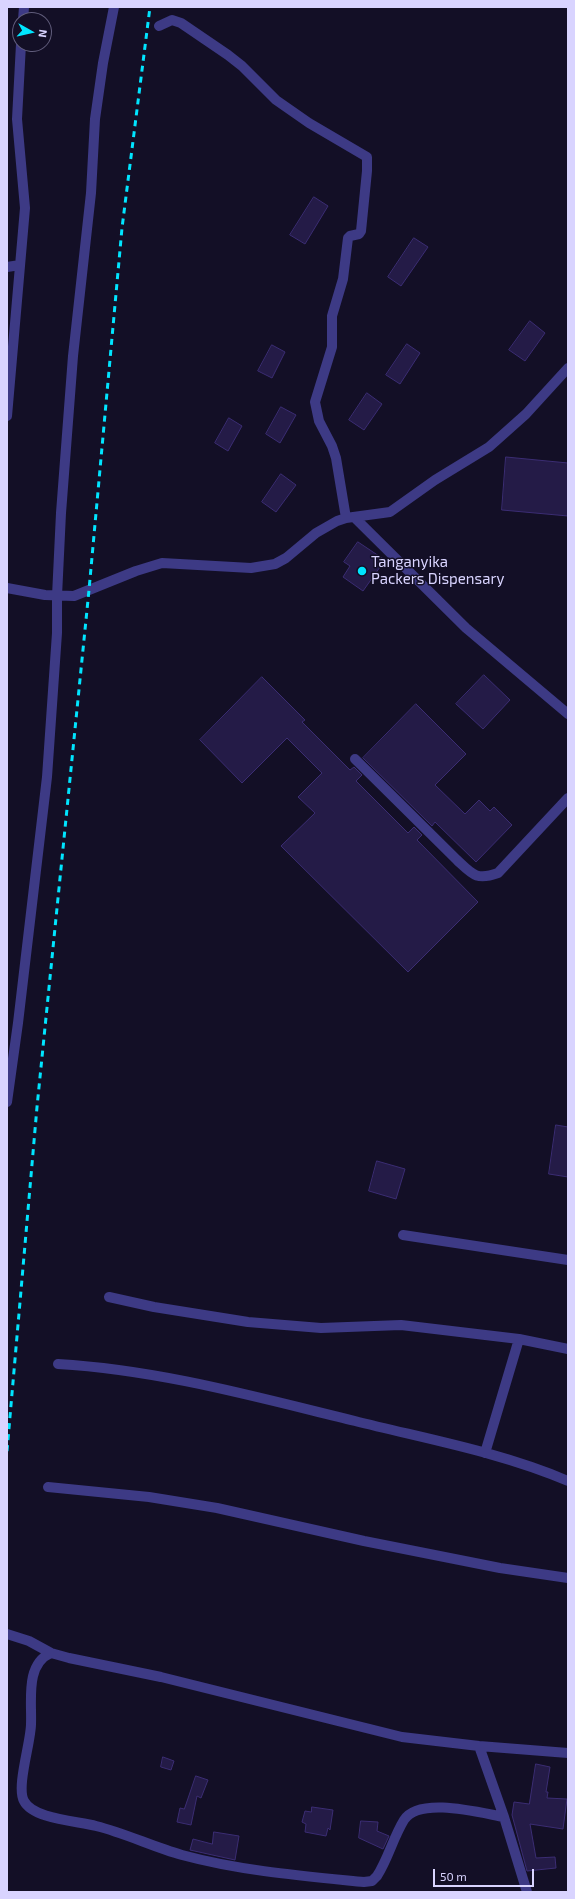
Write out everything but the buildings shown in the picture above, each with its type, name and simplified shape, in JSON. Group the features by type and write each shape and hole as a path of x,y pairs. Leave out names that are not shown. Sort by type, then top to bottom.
{"street":[{"path":"7,1102 18,1023 47,777 57,633 57,596 61,513 78,300 91,193 95,119 103,63 114,7"},
{"path":"159,26 172,20 180,23 242,66 276,100 324,134 365,155 368,160 361,231 359,234 348,238 343,279 332,316 332,347 315,402 319,420 332,446 336,458 350,517 466,628 568,714"},
{"path":"7,416 25,208 17,119 21,52"},
{"path":"7,266 20,265"},
{"path":"7,588 70,597 82,594 123,576 162,563 251,568 275,564 286,558 316,533 350,517 390,512 435,480 489,447 526,414 568,368"},
{"path":"355,759 472,875 477,876 489,876 498,873 568,798"},
{"path":"403,1235 568,1260"},
{"path":"109,1297 174,1311 287,1326 321,1328 401,1325 519,1339 568,1349"},
{"path":"485,1453 519,1339"},
{"path":"58,1364 122,1369 245,1394 485,1453 568,1481"},
{"path":"48,1487 149,1497 217,1508 364,1541 500,1568 568,1578"},
{"path":"7,1634 29,1641 50,1653 161,1677 402,1737 479,1746 568,1753"},
{"path":"50,1653 41,1658 34,1671 31,1730 21,1790 23,1800 27,1806 42,1815 96,1826 166,1851 207,1862 275,1872 364,1882 372,1881 377,1876 404,1820 418,1810 436,1807 504,1817"},
{"path":"479,1746 504,1817 527,1892"}],"railway":[{"path":"7,1451 37,1107 89,590 122,228 150,7"}],"place":[{"name":"Tanganyika Packers Dispensary","path":"362,571"}]}
